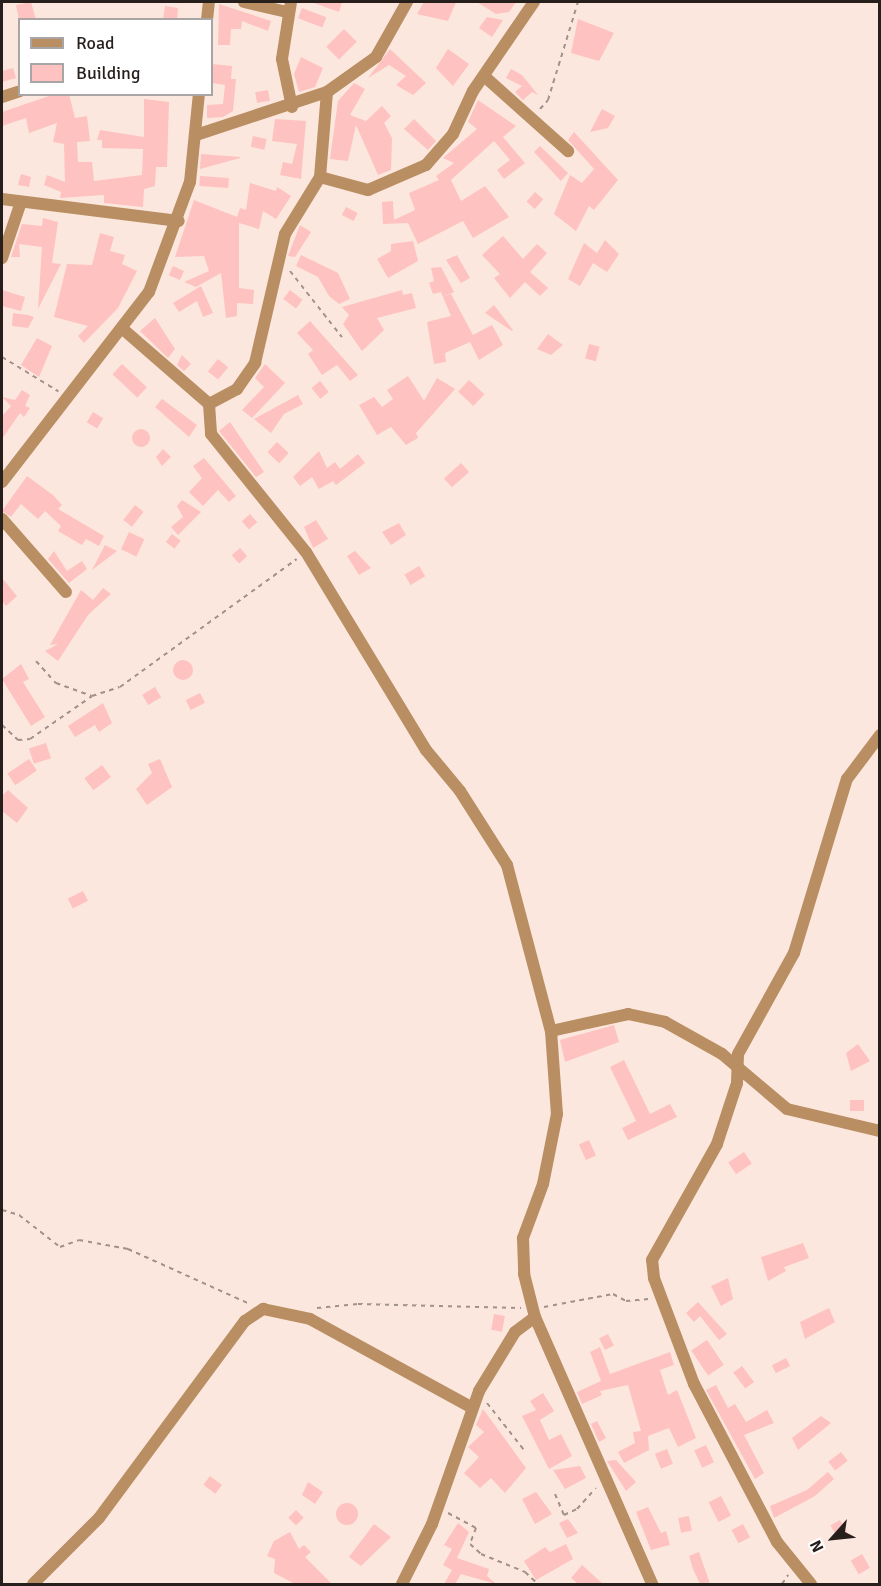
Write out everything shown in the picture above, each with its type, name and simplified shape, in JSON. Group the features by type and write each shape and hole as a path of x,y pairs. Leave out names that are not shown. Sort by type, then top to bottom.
{"street":[{"path":"207,18 209,2"},
{"path":"244,2 289,7 282,59 292,107"},
{"path":"196,135 292,107 327,92 376,57 407,2"},
{"path":"320,177 368,190 418,171 453,134 484,76 534,2"},
{"path":"484,76 568,152"},
{"path":"2,97 18,92"},
{"path":"209,404 237,389 255,363 291,220 320,177 327,92"},
{"path":"2,482 124,330 158,273 178,221 196,135 199,96"},
{"path":"2,199 178,221"},
{"path":"2,258 21,202"},
{"path":"124,330 209,404 211,434 306,552 426,750 496,844 527,927 551,1031 555,1135 523,1238 534,1311 652,1584"},
{"path":"2,519 66,592"},
{"path":"811,1584 777,1542 710,1417 662,1298 652,1260 717,1144 749,1026 794,953 846,779 879,735"},
{"path":"551,1031 640,1015 696,1036 787,1109 879,1131"},
{"path":"33,1584 99,1518 245,1321 264,1309 310,1319 471,1407"},
{"path":"402,1584 437,1507 478,1391 515,1332 534,1311"}],"path":[{"path":"533,118 548,100 578,2"},
{"path":"281,255 342,337"},
{"path":"2,357 68,397"},
{"path":"2,725 18,740 30,739 92,696 120,687 306,552"},
{"path":"36,661 56,683 92,696"},
{"path":"2,1210 19,1215 60,1247 79,1240 128,1249 234,1294 243,1303 261,1304"},
{"path":"311,1308 358,1304 534,1311 613,1294 626,1301 662,1298"},
{"path":"478,1391 524,1450"},
{"path":"555,1494 564,1515 577,1509 605,1478"},
{"path":"437,1507 476,1528 470,1544 482,1554 525,1572 538,1584"}],"building":[{"path":"31,2 35,18 19,18 16,5"},
{"path":"311,2 342,2 339,12"},
{"path":"424,2 456,2 448,21 417,14"},
{"path":"477,2 516,2 509,12 496,14"},
{"path":"219,4 271,21 268,31 242,21 241,29 231,29 230,45 218,45"},
{"path":"165,6 178,8 177,18 163,18"},
{"path":"302,8 326,17 322,28 298,18"},
{"path":"487,17 503,20 492,37 479,28"},
{"path":"578,19 614,33 599,61 571,53"},
{"path":"344,29 357,42 339,59 326,47"},
{"path":"390,49 426,83 413,95 396,85 406,76 389,65 368,78"},
{"path":"448,49 469,64 453,86 436,68"},
{"path":"301,57 323,68 315,87 299,92 294,74"},
{"path":"213,64 232,66 231,79 236,79 233,111 223,117 207,118 207,105 223,104 225,85 213,83"},
{"path":"13,68 16,78 2,82 2,71"},
{"path":"511,69 522,75 538,95 532,92 523,100 515,92 522,86 506,78"},
{"path":"354,83 365,89 350,115 366,121 382,106 391,116 384,123 392,138 391,170 378,175 356,125 348,161 330,159 338,101"},
{"path":"268,90 270,101 257,103 255,92"},
{"path":"49,96 70,96 75,118 87,116 90,141 77,142 78,162 92,162 94,181 142,175 143,149 102,148 102,140 97,140 100,130 144,137 144,99 169,102 167,167 156,167 155,186 144,189 143,207 104,203 104,195 60,198 61,192 44,185 47,175 65,182 64,144 53,142 57,123 29,133 26,118 2,126 2,112"},
{"path":"478,100 516,126 503,137 525,163 504,179 497,170 510,160 494,141 451,180 461,201 485,186 509,217 473,238 463,221 418,244 408,223 383,224 382,202 393,201 394,220 415,210 409,193 439,180 436,176 454,163 443,158 477,129 468,122"},
{"path":"602,109 615,116 608,128 590,132"},
{"path":"275,119 306,121 301,179 280,175 283,162 292,164 297,144 272,141"},
{"path":"414,119 436,141 428,150 404,129"},
{"path":"574,132 618,180 594,210 589,206 576,231 554,214 570,175 582,183 594,169 568,140"},
{"path":"253,136 267,139 264,150 251,147"},
{"path":"540,146 568,173 561,181 534,152"},
{"path":"201,154 240,157 240,158 200,169"},
{"path":"21,174 31,177 29,187 18,185"},
{"path":"200,176 229,178 228,188 199,186"},
{"path":"250,183 276,191 277,187 291,196 276,219 263,211 259,229 239,223 239,288 254,290 253,304 237,303 237,316 226,318 221,273 196,287 184,282 209,271 204,256 175,257 194,200 237,217 240,208 246,210"},
{"path":"535,192 543,199 535,209 526,202"},
{"path":"346,207 358,213 353,221 342,215"},
{"path":"43,218 58,222 52,263 61,264 38,309 42,247 19,244 20,257 11,257 22,224 42,226"},
{"path":"300,225 311,232 295,257 288,256"},
{"path":"100,233 114,237 110,251 125,255 122,264 137,271 118,308 84,343 78,336 88,326 54,317 67,264 92,265"},
{"path":"503,236 523,259 537,244 547,253 530,272 548,288 540,296 525,282 510,298 494,278 500,274 482,255"},
{"path":"605,240 619,254 607,272 593,263 580,286 568,279 584,243 597,253"},
{"path":"413,241 418,261 388,278 377,259 391,251 391,244"},
{"path":"301,255 338,273 350,299 339,304 329,296 318,277 296,266"},
{"path":"457,255 470,278 461,283 446,260"},
{"path":"173,266 184,271 180,280 169,275"},
{"path":"441,267 454,292 443,297 441,292 433,294 429,283 434,281 431,268"},
{"path":"201,286 213,313 203,317 197,301 179,312 173,303"},
{"path":"2,290 25,297 21,311 2,306"},
{"path":"290,290 303,300 296,309 283,299"},
{"path":"402,290 403,295 412,293 416,308 377,318 384,330 362,351 343,324 349,315 342,307"},
{"path":"451,294 473,335 492,325 503,345 479,360 470,342 445,353 446,362 434,364 427,322 451,316 443,297"},
{"path":"494,305 513,330 512,331 485,313"},
{"path":"13,313 34,317 28,328 12,326"},
{"path":"155,318 175,349 168,358 140,331"},
{"path":"310,321 358,375 350,381 337,365 322,375 308,354 313,350 297,333"},
{"path":"548,334 563,345 551,355 537,349"},
{"path":"37,338 52,346 39,377 21,365"},
{"path":"589,344 600,347 596,361 585,358"},
{"path":"182,355 191,364 184,371 177,365"},
{"path":"218,359 228,367 218,380 208,371"},
{"path":"122,364 147,387 137,397 112,374"},
{"path":"265,364 285,383 252,418 242,410 264,387 255,378"},
{"path":"408,376 424,401 437,378 455,389 416,433 418,438 406,445 391,427 377,435 359,405 374,397 382,407 393,399 387,390"},
{"path":"469,380 484,394 473,406 458,392"},
{"path":"320,381 329,392 320,399 311,388"},
{"path":"22,390 30,395 25,406 30,408 24,417 20,413 2,439 2,416 11,406 2,397 15,400"},
{"path":"298,395 303,404 284,414 271,433 254,419"},
{"path":"162,399 197,425 189,437 155,407"},
{"path":"93,412 103,418 97,428 87,422"},
{"path":"230,422 264,472 256,477 219,431"},
{"path":"141,429 147,432 150,438 147,444 141,447 135,444 132,438 135,432"},
{"path":"277,442 289,453 279,463 267,452"},
{"path":"163,449 171,457 162,466 156,457"},
{"path":"319,451 327,468 335,462 340,469 358,454 365,463 336,485 333,481 319,489 312,477 300,486 293,477"},
{"path":"204,458 236,496 229,502 218,490 203,506 189,492 202,478 193,466"},
{"path":"461,463 469,472 452,487 444,478"},
{"path":"27,476 53,495 62,505 58,509 104,536 99,546 86,539 82,545 58,531 61,526 45,511 38,519 21,504 11,517 2,511"},
{"path":"182,500 201,512 178,535 171,527 183,517 177,506"},
{"path":"135,505 144,512 132,527 123,520"},
{"path":"250,514 257,522 249,530 242,521"},
{"path":"316,520 328,539 313,548 304,527"},
{"path":"399,523 406,535 391,545 382,532"},
{"path":"129,532 144,539 136,556 121,549"},
{"path":"172,534 181,541 175,549 166,542"},
{"path":"105,545 117,551 92,570"},
{"path":"240,548 247,556 239,564 232,555"},
{"path":"54,551 67,571 82,561 87,569 69,583 48,559"},
{"path":"355,551 371,568 359,575 347,556"},
{"path":"419,566 425,576 411,585 404,575"},
{"path":"2,578 17,596 6,606 2,601"},
{"path":"103,588 111,594 88,615 58,661 45,651 58,644 50,645 81,590 93,600"},
{"path":"183,660 190,663 193,670 190,677 183,680 176,677 173,670 176,663"},
{"path":"21,664 29,679 23,682 45,717 31,726 2,679"},
{"path":"155,687 161,697 148,705 142,695"},
{"path":"200,693 205,703 191,710 186,700"},
{"path":"103,703 112,723 99,732 95,725 75,737 68,726"},
{"path":"46,743 51,758 34,764 29,749"},
{"path":"29,759 37,771 15,785 7,774"},
{"path":"160,759 172,787 147,805 136,789 152,773 148,764"},
{"path":"102,765 111,777 93,790 84,778"},
{"path":"8,790 28,808 17,823 2,811 2,796"},
{"path":"83,891 88,901 73,909 68,899"},
{"path":"614,1025 619,1042 565,1062 560,1040"},
{"path":"858,1044 870,1061 851,1071 846,1053"},
{"path":"624,1060 650,1114 670,1104 677,1117 628,1140 622,1128 636,1121 610,1067"},
{"path":"850,1100 864,1100 864,1111 850,1111"},
{"path":"589,1140 596,1156 586,1160 579,1144"},
{"path":"744,1152 752,1164 736,1174 728,1163"},
{"path":"803,1243 809,1258 784,1267 786,1271 768,1281 761,1257"},
{"path":"728,1278 733,1299 721,1306 711,1286"},
{"path":"698,1302 727,1334 719,1340 700,1316 694,1322 686,1313"},
{"path":"829,1308 835,1322 805,1339 800,1322"},
{"path":"494,1314 505,1316 502,1332 491,1330"},
{"path":"608,1334 614,1346 605,1350 599,1339"},
{"path":"707,1340 724,1365 708,1375 691,1351"},
{"path":"600,1347 610,1374 670,1352 674,1365 660,1370 668,1395 677,1390 696,1438 678,1447 669,1428 648,1436 649,1450 624,1463 618,1452 635,1443 633,1432 641,1431 628,1385 600,1391 602,1395 582,1404 577,1392 601,1381 590,1352"},
{"path":"786,1358 790,1366 776,1373 772,1365"},
{"path":"742,1366 754,1382 745,1389 733,1373"},
{"path":"716,1385 728,1408 735,1404 746,1422 767,1410 774,1423 744,1435 764,1473 755,1479 706,1390"},
{"path":"543,1393 554,1411 540,1420 549,1440 561,1434 572,1456 549,1469 522,1416 536,1410 530,1401"},
{"path":"483,1409 526,1468 505,1493 491,1478 480,1488 464,1473 479,1457 468,1447 484,1432 476,1425"},
{"path":"821,1416 831,1423 798,1450 792,1438"},
{"path":"597,1421 606,1438 599,1442 591,1424"},
{"path":"706,1445 714,1462 702,1468 694,1450"},
{"path":"667,1449 673,1464 661,1469 655,1454"},
{"path":"841,1452 848,1461 835,1471 828,1462"},
{"path":"616,1460 636,1482 626,1491 607,1461"},
{"path":"580,1466 586,1478 565,1489 553,1470"},
{"path":"828,1472 834,1479 815,1496 774,1518 770,1506 807,1490"},
{"path":"210,1476 222,1485 215,1494 203,1485"},
{"path":"308,1482 323,1492 315,1504 302,1495"},
{"path":"536,1492 552,1514 535,1524 522,1499"},
{"path":"721,1496 731,1516 719,1522 709,1502"},
{"path":"347,1503 355,1506 358,1514 355,1522 347,1525 339,1522 336,1514 339,1506"},
{"path":"648,1507 661,1533 666,1531 670,1545 651,1550 636,1512"},
{"path":"296,1510 304,1518 296,1526 288,1518"},
{"path":"689,1516 692,1531 681,1533 678,1518"},
{"path":"568,1519 578,1533 567,1538 559,1523"},
{"path":"840,1520 848,1534 838,1539 830,1526"},
{"path":"458,1523 469,1532 457,1558 489,1569 487,1576 496,1584 461,1574 455,1584 444,1584 452,1570 443,1565 452,1549 444,1545"},
{"path":"374,1524 391,1537 361,1566 349,1557"},
{"path":"743,1524 750,1537 739,1543 732,1530"},
{"path":"290,1532 299,1549 304,1545 311,1552 305,1557 332,1584 295,1584 274,1573 275,1559 267,1556 274,1541"},
{"path":"566,1544 573,1559 536,1580 524,1561 545,1547 550,1552"},
{"path":"699,1552 710,1584 700,1584 693,1569 689,1556"},
{"path":"862,1554 870,1568 859,1574 851,1560"},
{"path":"582,1565 603,1584 578,1584 571,1578"}]}
